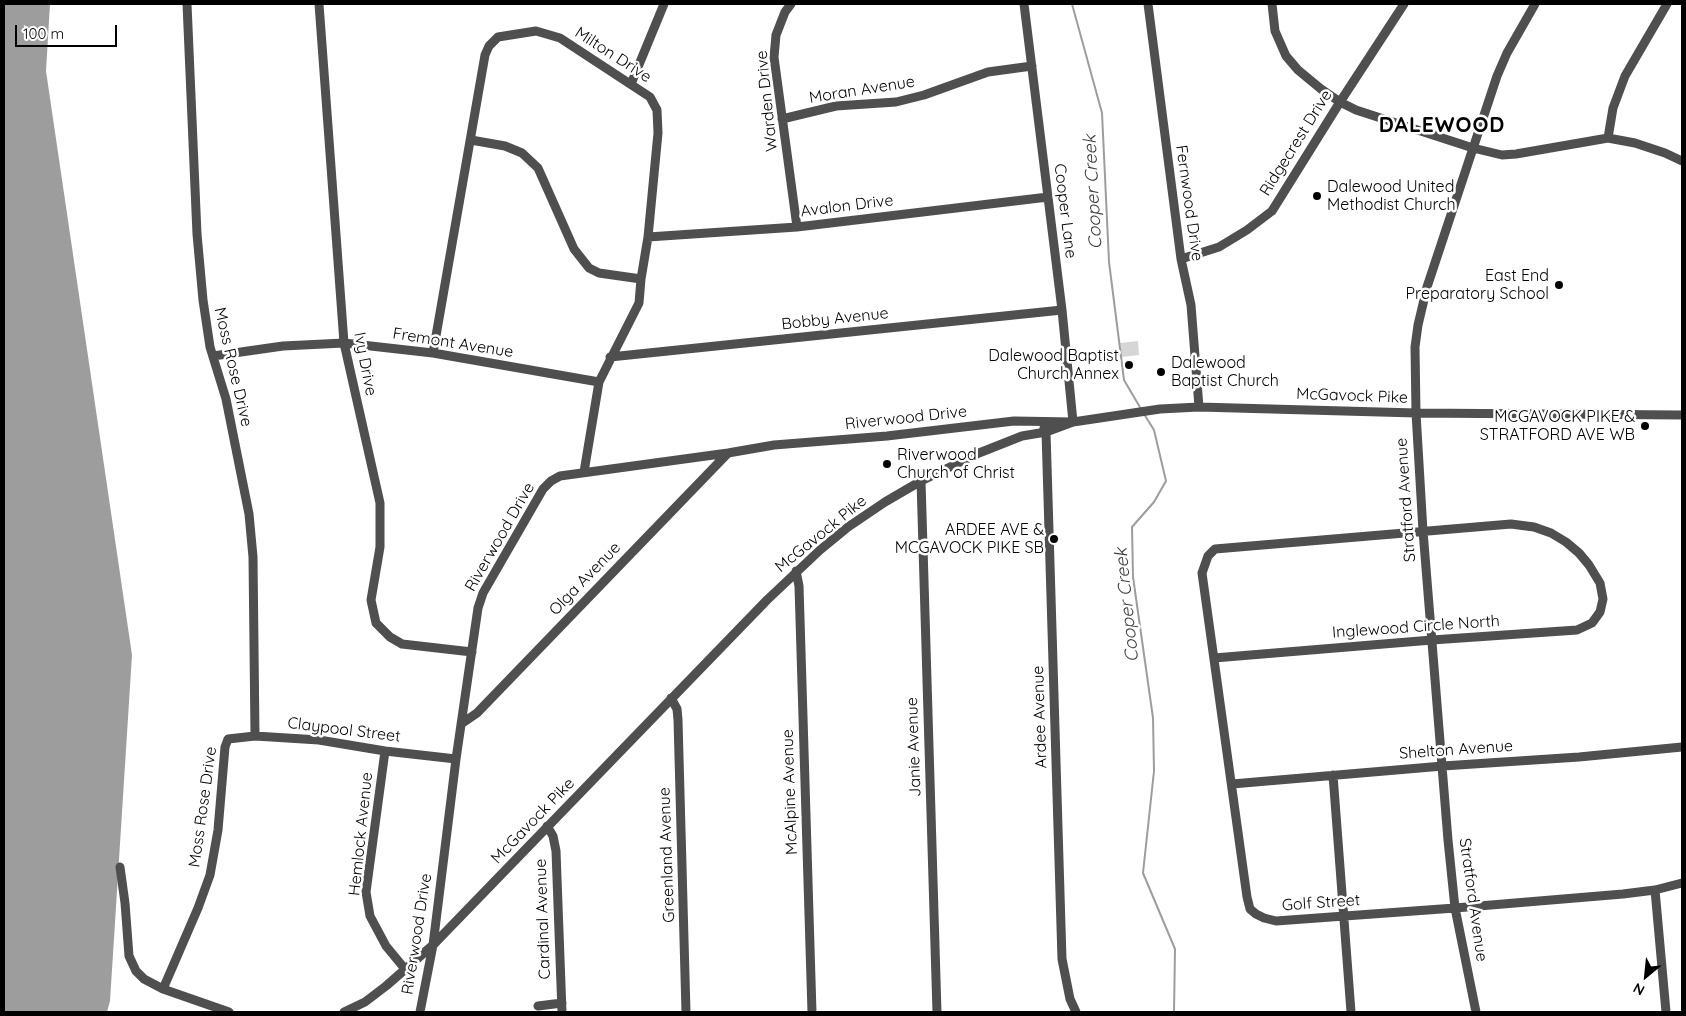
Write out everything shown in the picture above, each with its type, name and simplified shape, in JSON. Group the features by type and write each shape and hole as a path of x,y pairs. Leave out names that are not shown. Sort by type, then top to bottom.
{"street":[{"name":"Moss Rose Drive","path":"187,4 198,261 202,300 213,356 226,400 249,514 252,540 255,736"},
{"name":"Ivy Drive","path":"320,4 344,343 380,503 380,547 371,600 376,623 390,637 402,644 472,652"},
{"path":"631,84 664,4"},
{"name":"Warden Drive","path":"791,4 785,12 776,35 774,57 797,227"},
{"name":"Cooper Lane","path":"1024,4 1062,310 1073,422"},
{"name":"Fernwood Drive","path":"1148,4 1181,259 1191,305 1199,407"},
{"path":"1272,4 1275,31 1286,56 1313,83 1340,102 1356,110 1473,148 1502,155 1608,138 1635,143 1665,152 1682,161"},
{"name":"Ridgecrest Drive","path":"1181,259 1219,247 1248,230 1272,211 1404,4"},
{"name":"Stratford Avenue","path":"1476,1012 1455,908 1423,531 1416,413 1415,347 1427,287 1473,148 1507,53 1535,4"},
{"path":"1608,138 1613,108 1624,76 1667,4"},
{"name":"Milton Drive","path":"433,353 485,55 489,46 498,37 536,31 560,38 650,97 657,110 658,133 648,237 639,303 599,382 584,472"},
{"name":"Moran Avenue","path":"782,119 836,106 896,102 924,95 988,72 1032,66"},
{"path":"471,140 505,146 522,153 538,168 574,249 589,268 599,273 641,279"},
{"name":"Avalon Drive","path":"648,237 797,227 1048,197"},
{"name":"Bobby Avenue","path":"610,357 1062,310"},
{"name":"Fremont Avenue","path":"213,356 283,346 344,343 433,353 599,382"},
{"name":"McGavock Pike","path":"344,1012 365,1002 433,945 796,571 848,527 885,502 921,481 979,453 1022,436 1046,432 1073,422 1160,409 1199,407 1416,413 1682,415"},
{"path":"1014,421 1022,436"},
{"name":"Riverwood Drive","path":"420,1012 433,945 456,759 478,608 483,593 543,489 551,481 560,476 584,472 774,445 887,436 1014,421 1073,422"},
{"name":"Ardee Avenue","path":"1040,421 1046,432 1062,959 1070,999 1076,1012"},
{"name":"Olga Avenue","path":"461,724 477,713 728,453"},
{"name":"Janie Avenue","path":"921,481 937,1012"},
{"name":"Inglewood Circle North","path":"1214,658 1577,630 1592,622 1600,612 1603,599 1600,583 1589,565 1566,542 1551,533 1534,527 1511,524 1423,531"},
{"name":"Golf Street","path":"1423,531 1215,549 1204,565 1202,573 1246,897 1250,909 1264,918 1276,921 1455,908 1655,890 1682,883"},
{"name":"McAlpine Avenue","path":"796,571 812,1012"},
{"name":"Greenland Avenue","path":"671,698 678,720 686,1012"},
{"name":"Claypool Street","path":"228,739 255,736 318,740 385,751 456,759"},
{"name":"Moss Rose Drive","path":"163,989 210,875 218,830 225,747 228,739"},
{"name":"Shelton Avenue","path":"1232,784 1443,766 1579,757 1682,747"},
{"name":"Hemlock Avenue","path":"385,751 366,892 370,916 386,946 405,969"},
{"path":"1334,775 1351,1012"},
{"name":"Cardinal Avenue","path":"547,826 553,836 556,851 562,1008"},
{"path":"120,867 129,956 136,971 144,979 163,989 229,1012"},
{"path":"1655,890 1666,1012"},
{"path":"538,1006 562,1008"}],"shaded area":[{"path":"4,4 50,4 46,71 132,655 110,1001 107,1012 4,1012"},
{"path":"1138,341 1139,355 1122,357 1120,343"}],"waterway":[{"name":"Cooper Creek","path":"1072,4 1102,113 1109,262 1124,380 1141,409"},
{"name":"Cooper Creek","path":"1144,414 1154,430 1166,481 1154,502 1132,527 1133,577 1153,718 1154,771 1143,873 1175,949 1174,1012"}],"place":[{"name":"Dalewood United Methodist Church","path":"1317,196"},
{"name":"East End Preparatory School","path":"1559,285"},
{"name":"Dalewood Baptist Church Annex","path":"1129,365"},
{"name":"Dalewood Baptist Church","path":"1161,372"},
{"name":"MCGAVOCK PIKE & STRATFORD AVE WB","path":"1645,426"},
{"name":"Riverwood Church of Christ","path":"887,464"},
{"name":"ARDEE AVE & MCGAVOCK PIKE SB","path":"1054,539"}],"district":[{"name":"DALEWOOD","path":"1442,126"}]}
